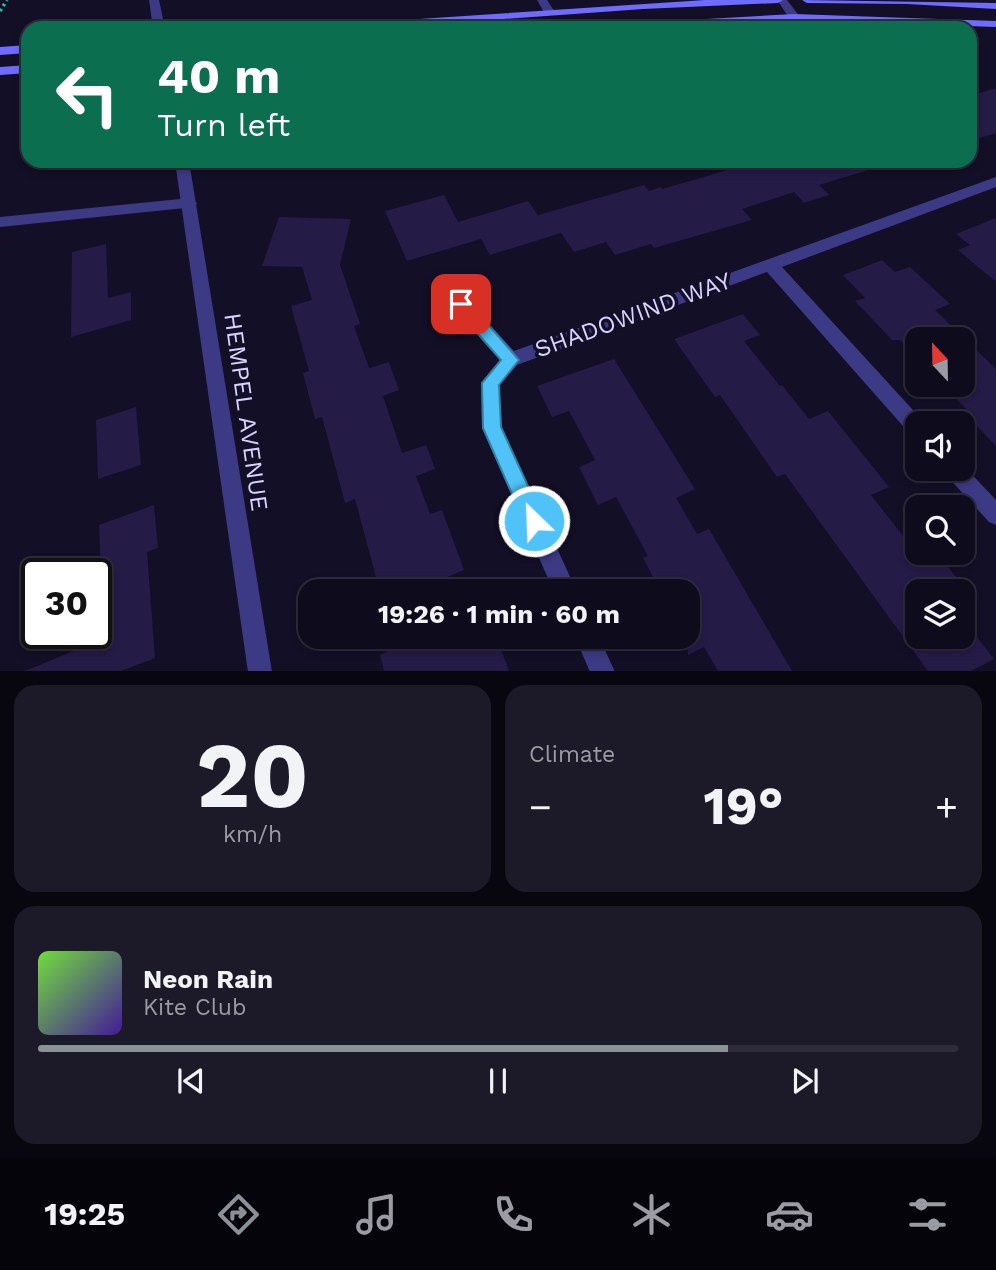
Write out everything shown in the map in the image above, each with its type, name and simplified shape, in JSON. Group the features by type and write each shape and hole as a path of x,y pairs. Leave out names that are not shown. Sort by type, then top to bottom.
{"main road":[{"path":"425,21 780,0"},
{"path":"807,0 906,1 996,6"},
{"path":"723,21 794,17 909,21"},
{"path":"977,23 996,24"},
{"path":"0,51 21,50"},
{"path":"0,71 21,70"}],"street":[{"path":"154,0 158,21"},
{"path":"542,0 549,12"},
{"path":"780,0 794,17"},
{"name":"HEMPEL AVENUE","path":"183,168 260,671"},
{"name":"SHADOWIND WAY","path":"560,579 492,428 490,383 511,360 996,182"},
{"path":"0,222 190,203"},
{"path":"770,265 905,415"},
{"path":"461,304 511,360"},
{"path":"965,481 996,515"},
{"path":"593,649 603,671"}],"path":[{"path":"0,11 7,0"}],"building":[{"path":"996,88 996,133 977,139 977,94"},
{"path":"735,168 874,168 819,185 829,195 804,203 794,192 742,209 752,220 654,248 651,244 615,255 606,242 574,252 561,233 490,255 481,239 407,261 385,211 444,195 458,222 528,201 538,215 644,185 649,191 661,187 662,189"},
{"path":"279,217 351,219 340,265 360,324 354,326 369,368 389,362 399,390 383,396 402,453 426,445 435,469 416,476 430,514 442,510 464,570 442,579 377,579 355,499 345,503 322,417 315,419 303,373 309,371 291,306 312,300 302,267 262,266"},
{"path":"996,218 996,282 958,250 970,245 956,234"},
{"path":"106,244 108,298 131,292 131,320 71,337 72,252"},
{"path":"882,260 895,272 910,267 950,304 935,310 953,327 905,327 905,345 900,340 892,340 855,301 865,298 843,275"},
{"path":"743,314 760,335 744,341 780,386 782,385 809,419 828,411 889,487 871,495 905,539 905,565 947,565 958,579 905,579 905,639 785,474 777,477 720,395 715,397 674,339"},
{"path":"975,349 996,369 996,446 975,424 975,411 962,410 966,409 954,397 975,397"},
{"path":"614,359 695,489 676,498 697,534 709,529 792,671 718,671 704,647 700,649 700,579 654,579 643,558 648,556 616,497 598,505 579,467 595,460 569,411 552,417 537,386"},
{"path":"136,407 141,465 98,479 96,420"},
{"path":"154,505 158,548 147,552 155,658 121,671 25,671 78,649 112,649 112,558 100,558 99,525"},
{"path":"975,635 994,659 971,671 928,671 912,649 975,649"},
{"path":"393,649 501,649 509,671 384,671 380,655"},
{"path":"688,649 700,649 688,655"}],"route":[{"path":"461,304 511,360 490,383 492,428 534,521"}]}
